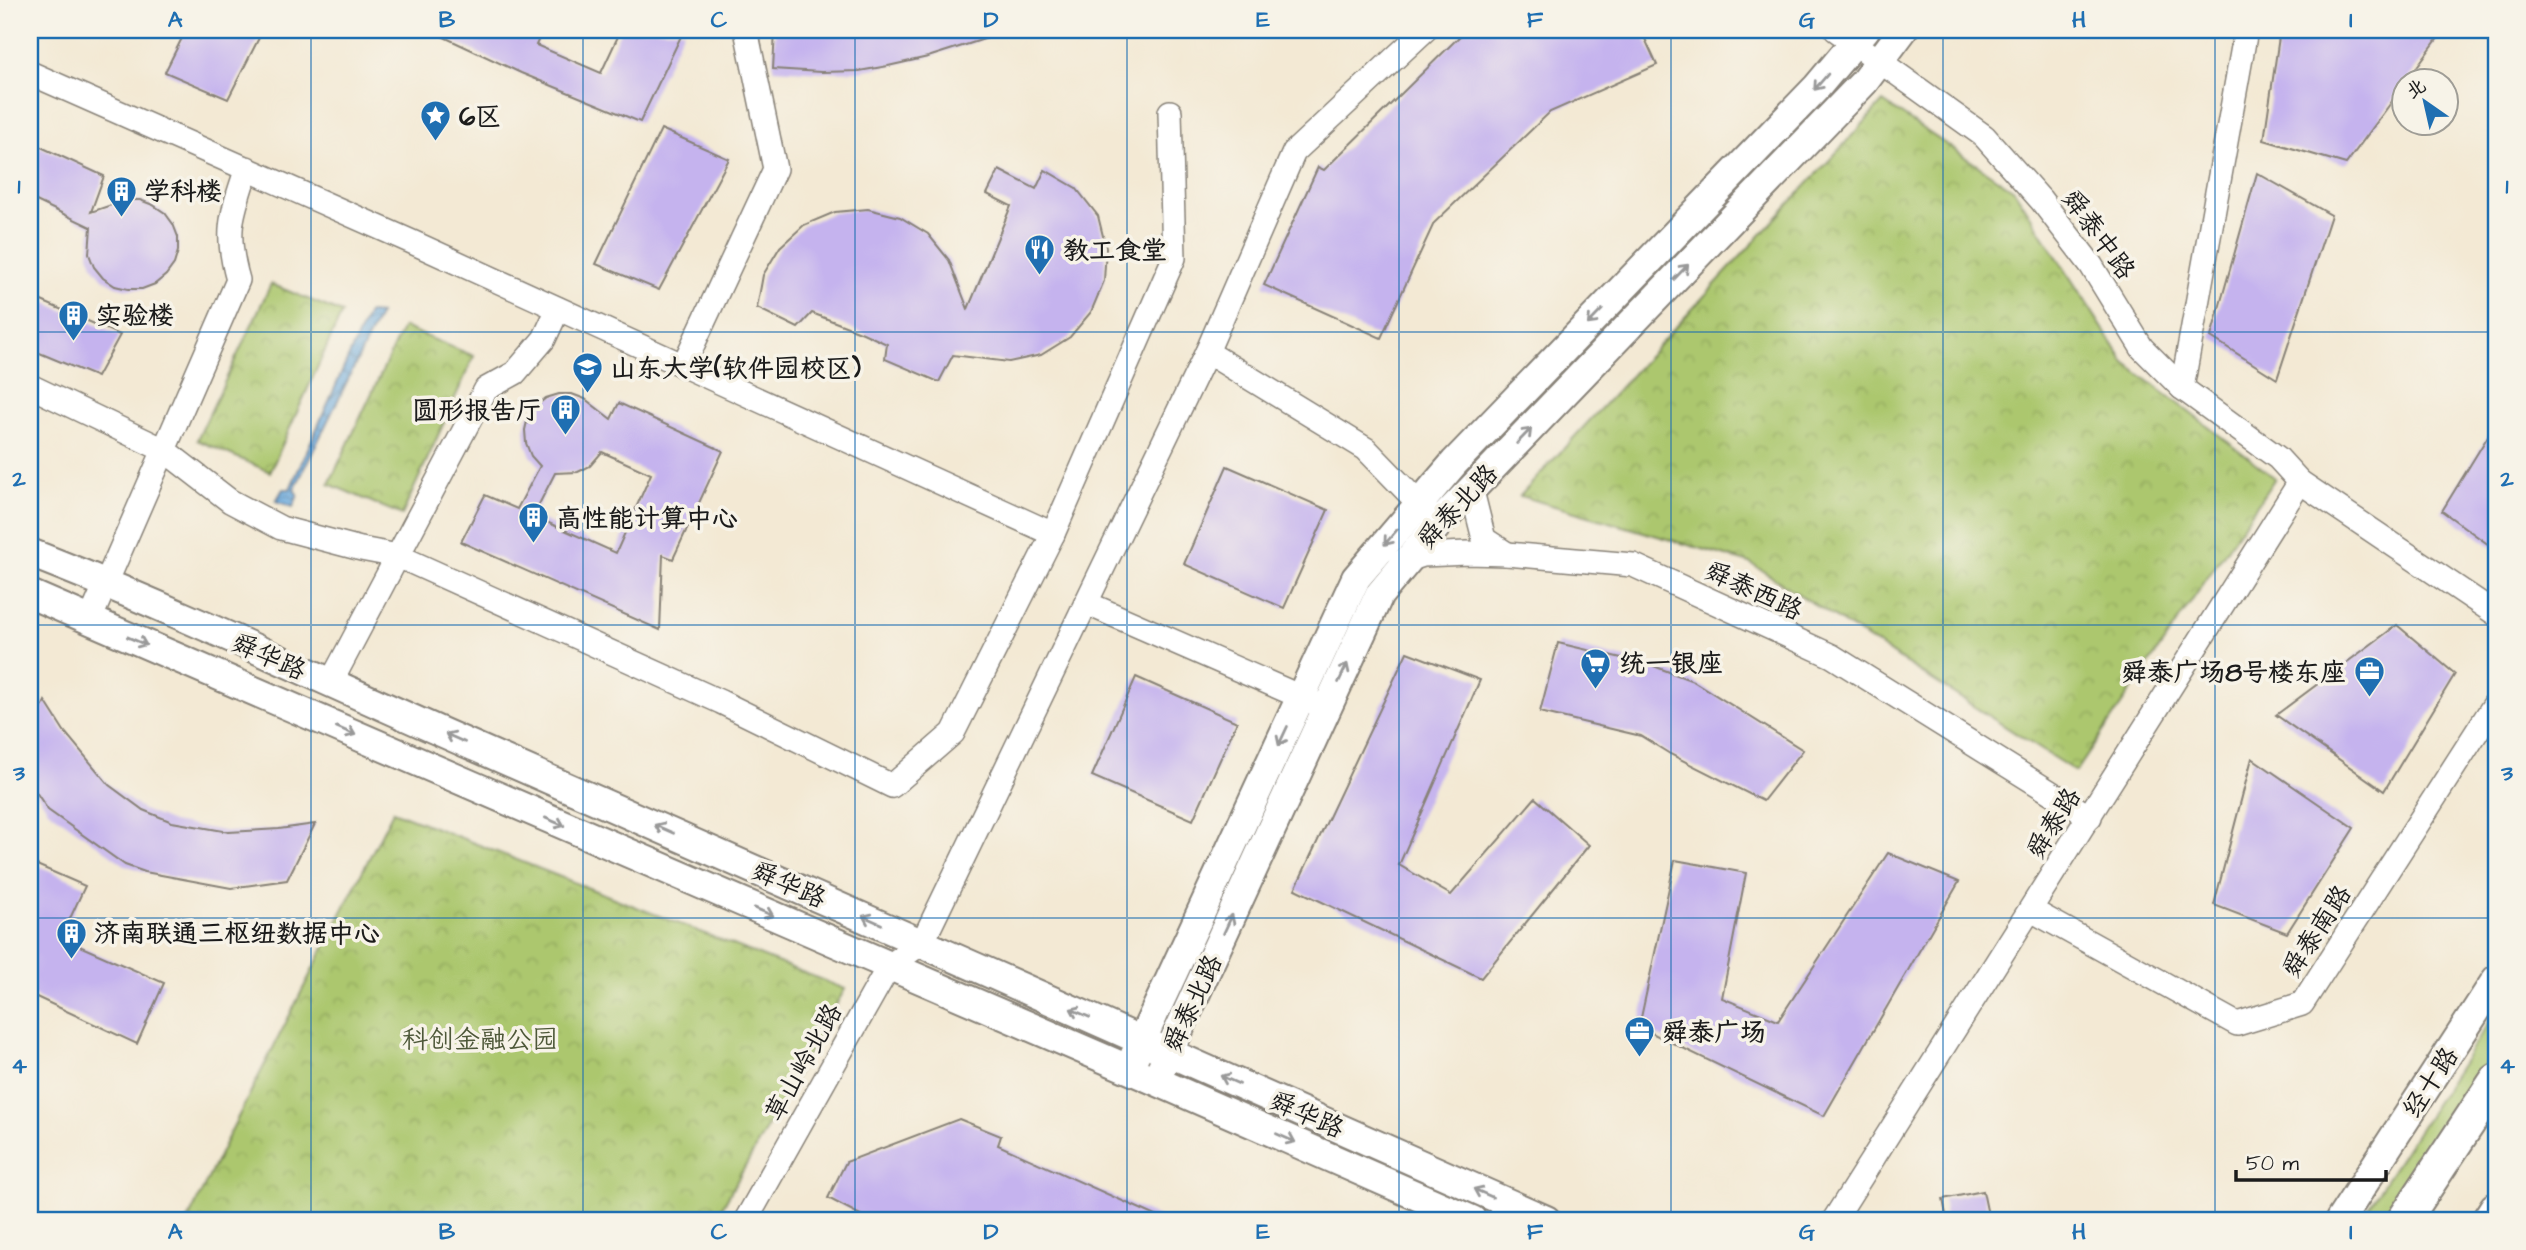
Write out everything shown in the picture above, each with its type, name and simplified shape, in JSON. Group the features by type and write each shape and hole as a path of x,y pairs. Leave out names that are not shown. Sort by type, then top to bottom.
{"highway":[{"name":"经十路","path":"2404,1220 2496,1081"},
{"path":"2489,1220 2496,1209"}],"main road":[{"name":"舜泰北路","path":"1156,1081 1379,595 1409,559 1429,513 1476,485 1864,82 1860,42 1903,30"},
{"path":"1128,1069 1356,578 1429,513 1455,462 1860,42"},
{"name":"舜华路","path":"30,553 107,583 1546,1220"},
{"name":"舜华路","path":"30,594 1472,1220"},
{"name":"经十路","path":"2340,1220 2496,980"}],"street":[{"path":"683,366 775,169 746,30"},
{"path":"922,943 1207,352 1294,152 1425,30"},
{"path":"2182,388 2246,30"},
{"name":"舜泰中路","path":"1860,42 1983,136 2041,200 2091,265 2141,348 2182,388 2278,458 2300,482"},
{"path":"30,74 247,168 1053,534"},
{"path":"30,386 164,450 230,501 281,528 361,550 398,556 721,702 892,786 953,733 1053,534 1174,258 1170,112"},
{"path":"90,620 238,280 230,254 231,217 247,168"},
{"path":"330,684 486,389 515,373 544,339 558,309"},
{"path":"1207,352 1366,449 1429,513"},
{"path":"2300,482 2496,614"},
{"name":"舜泰路","path":"1834,1220 2300,482"},
{"path":"1476,485 1472,491 1484,539 1507,554"},
{"name":"舜泰西路","path":"1356,578 1423,555 1507,554 1633,565 1832,656 2090,817"},
{"path":"1086,603 1327,708"},
{"name":"舜泰南路","path":"2031,910 2237,1024 2302,1004 2496,702"},
{"name":"草山岭北路","path":"746,1220 889,966 922,943"}],"green space":[{"path":"1883,102 2014,190 2125,363 2275,478 2076,772 1750,563 1520,496"},
{"path":"271,284 342,313 270,472 197,440"},
{"path":"403,327 474,356 402,515 329,484"},
{"name":"科创金融公园","path":"393,811 845,989 715,1220 188,1220"},
{"path":"2496,1011 2496,1049 2384,1220 2360,1220"}],"water":[{"path":"368,313 380,314 294,490 298,495 293,507 276,501 283,489 290,489"}],"building":[{"path":"186,30 263,30 228,99 165,72"},
{"path":"429,30 543,30 536,45 601,73 621,30 684,30 640,122 521,73"},
{"path":"775,30 1002,30 1003,33 928,57 888,66 859,71 821,72 773,69"},
{"path":"1466,30 1641,30 1657,65 1550,112 1434,223 1381,338 1264,285 1318,167 1324,170"},
{"path":"2280,30 2444,30 2417,66 2390,66 2390,104 2346,164 2264,140"},
{"path":"661,129 729,159 659,290 596,264"},
{"name":"学科楼","path":"30,142 104,176 91,212 126,200 140,200 165,213 178,237 174,264 166,275 155,284 142,289 115,286 103,278 94,267 89,254 91,227 30,198"},
{"path":"999,170 1036,189 1045,170 1076,188 1098,216 1106,248 1104,281 1091,312 1070,337 1041,355 1009,362 953,355 939,382 885,359 887,344 863,333 812,313 798,328 757,308 763,275 780,247 804,225 835,212 868,209 900,217 928,234 949,260 968,309 1011,206 987,194"},
{"path":"2257,173 2331,215 2277,379 2211,337"},
{"name":"实验楼","path":"30,296 120,335 97,377 30,349"},
{"path":"572,394 585,399 611,419 619,403 723,451 673,559 663,555 660,630 461,542 485,495 517,509 540,466 531,456 526,443 528,417 546,398","holes":["602,452 651,474 616,553 533,516 555,473 578,472 590,466"]},
{"path":"2496,423 2496,550 2442,511"},
{"path":"1227,466 1328,510 1284,608 1184,564"},
{"name":"舜泰广场8号楼东座","path":"2397,625 2455,674 2384,791 2276,715"},
{"path":"1558,643 1651,665 1693,681 1803,750 1763,801 1670,754 1641,736 1540,712"},
{"path":"1407,652 1480,680 1399,865 1451,895 1535,798 1589,845 1481,978 1295,889"},
{"path":"1136,677 1237,722 1193,820 1092,776"},
{"path":"45,701 64,731 109,785 143,810 172,822 229,832 315,824 287,880 231,888 145,872 125,865 48,810 30,783 30,733"},
{"path":"2252,758 2354,828 2287,933 2214,905"},
{"path":"1888,853 1959,882 1824,1116 1639,1027 1675,860 1746,873 1722,998 1778,1021"},
{"name":"济南联通三枢纽数据中心","path":"30,862 85,886 61,938 164,983 137,1044 30,994"},
{"path":"959,1119 1001,1136 998,1145 1165,1220 975,1220 965,1216 951,1220 870,1220 828,1198 846,1162"},
{"path":"1983,1191 1989,1220 1947,1220 1943,1199"}],"place":[{"name":"6区","path":"436,143"},
{"name":"学科楼","path":"121,218"},
{"name":"教工食堂","path":"1040,277"},
{"name":"实验楼","path":"73,342"},
{"name":"山东大学(软件园校区)","path":"587,395"},
{"name":"圆形报告厅","path":"565,437"},
{"name":"高性能计算中心","path":"533,545"},
{"name":"统一银座","path":"1596,690"},
{"name":"舜泰广场8号楼东座","path":"2369,699"},
{"name":"济南联通三枢纽数据中心","path":"71,960"},
{"name":"舜泰广场","path":"1639,1059"}]}
